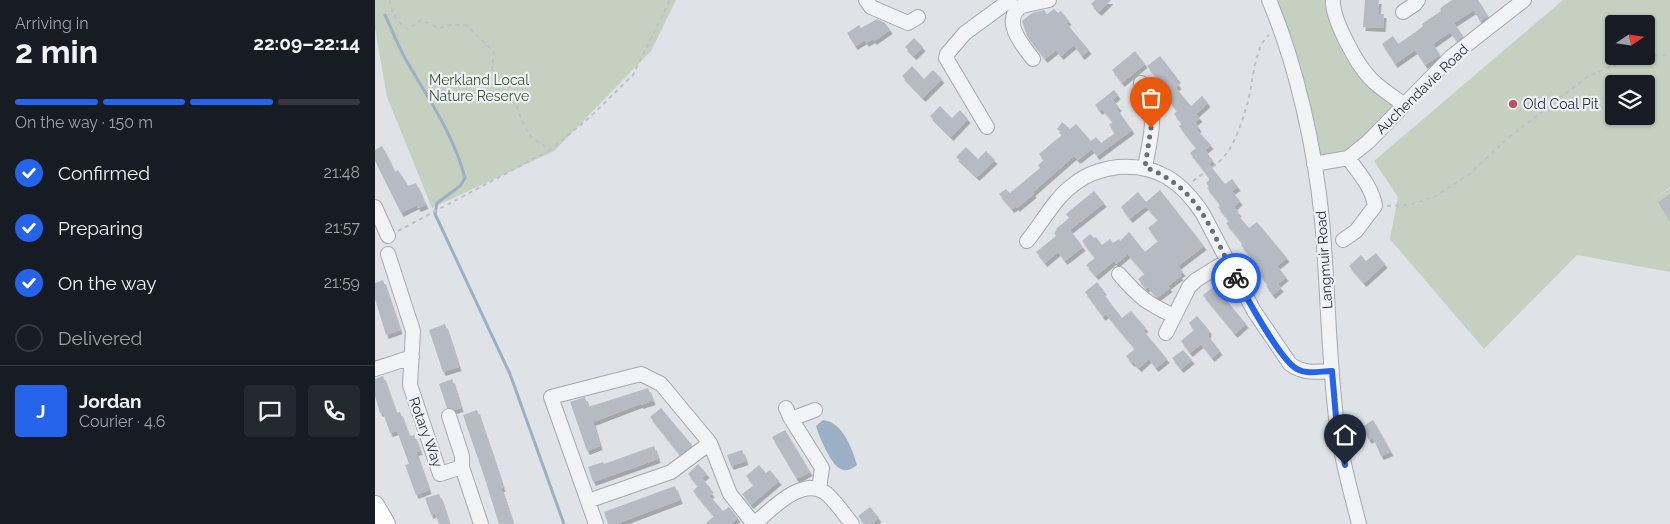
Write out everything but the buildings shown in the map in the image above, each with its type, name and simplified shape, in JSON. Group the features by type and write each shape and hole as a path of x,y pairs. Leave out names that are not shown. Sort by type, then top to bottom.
{"main road":[{"path":"375,505 386,524"}],"street":[{"path":"987,127 946,58 947,54 965,33 1016,2 1049,0"},
{"name":"Langmuir Road","path":"1269,0 1296,81 1314,164 1322,222 1336,417 1341,449 1359,524"},
{"path":"1333,0 1333,7 1343,37 1369,77 1404,105"},
{"path":"1403,12 1418,0"},
{"name":"Auchendavie Road","path":"1314,164 1348,158 1368,142 1451,57 1523,0"},
{"path":"1016,2 1013,24 1015,35 1033,59"},
{"path":"868,4 909,23 918,16"},
{"path":"1141,83 1149,98 1153,117 1145,167"},
{"path":"1343,240 1357,230 1375,206 1369,188 1348,158"},
{"path":"1027,241 1062,194 1084,177 1112,168 1145,167 1167,177 1183,189 1203,214 1254,311 1290,364 1305,372 1332,371"},
{"path":"375,207 388,236"},
{"name":"Rotary Way","path":"388,254 413,331 410,385 440,474 462,468 481,524"},
{"path":"1166,333 1183,296 1196,280 1227,261"},
{"path":"1119,274 1140,297 1155,308 1174,316"},
{"path":"375,370 412,357"},
{"path":"596,524 551,397 641,374 661,384 710,443 730,494 754,524 794,492 807,487 819,489 827,494 852,524"},
{"path":"815,410 789,414 822,468 819,489"},
{"path":"449,416 462,456 462,468"},
{"path":"588,501 671,472 710,443"}],"path":[{"path":"390,0 398,23 408,29 421,20 439,28 450,25 466,25 494,52 492,69 514,93 517,110 531,137 550,150"},
{"path":"388,236 550,150 590,117 633,75 670,0"},
{"path":"1183,189 1226,154 1235,138 1248,101 1259,51 1265,38 1280,30"},
{"path":"1655,55 1670,55"},
{"path":"1375,206 1409,205 1436,196 1471,173 1507,138 1587,77 1615,65"}],"green space":[{"name":"Merkland Local Nature Reserve","path":"375,0 676,0 651,51 554,151 432,208 387,97 375,28"},
{"path":"1269,0 1333,0 1369,77 1404,105 1368,142 1321,163"},
{"path":"1563,0 1670,0 1670,187 1651,201 1670,188 1670,272 1577,255 1484,349 1390,239 1398,197 1374,161"}],"water":[{"path":"823,420 836,426 846,437 857,465 849,470 843,470 834,463 823,444 816,426"}],"waterway":[{"path":"385,15 403,55 447,132 460,162 465,178 460,186 437,203 435,214 510,374 564,524"}],"way so far":[{"path":"1151,128 1145,167 1176,183 1195,202 1236,278"}],"place":[{"name":"Old Coal Pit","path":"1513,104"}],"route":[{"path":"1236,278 1254,311 1290,364 1305,372 1332,371 1336,417 1345,465"}]}
